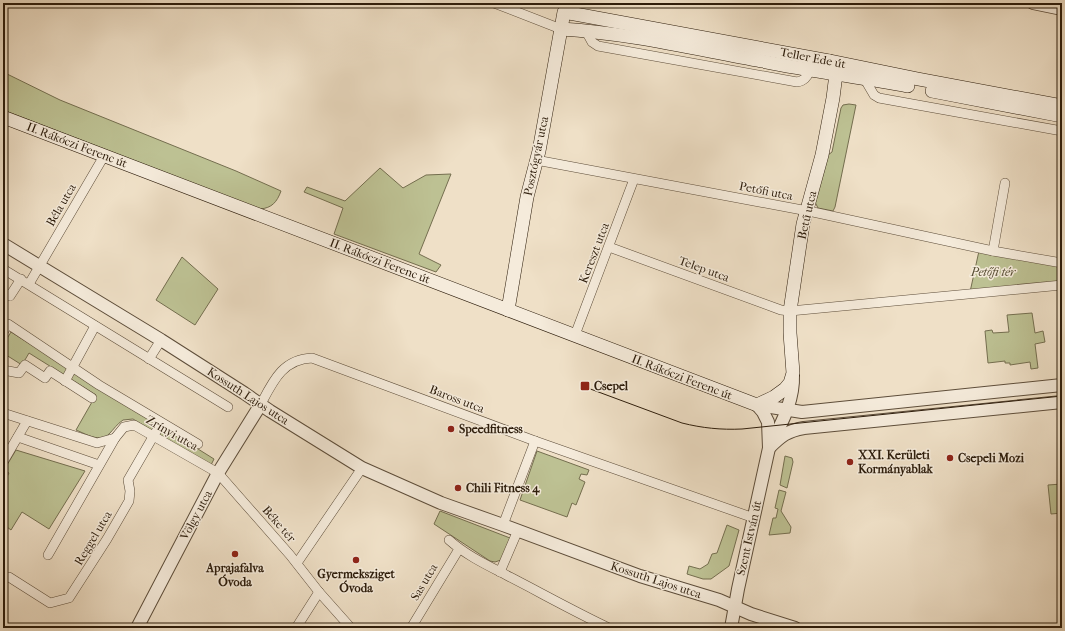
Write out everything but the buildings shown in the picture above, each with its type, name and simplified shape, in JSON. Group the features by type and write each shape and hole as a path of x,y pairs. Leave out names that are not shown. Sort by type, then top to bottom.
{"main road":[{"name":"Posztógyár utca","path":"508,310 528,190 536,160 565,8"},
{"name":"Teller Ede út","path":"565,8 918,79 1062,106"},
{"name":"Teller Ede út","path":"561,29 625,35 810,71 864,78 1062,116"},
{"path":"829,61 836,74"},
{"name":"Betű utca","path":"793,373 790,338 790,311 806,211 822,155 836,74"},
{"name":"II. Rákóczi Ferenc út","path":"3,117 757,405"},
{"path":"757,405 774,398 785,389 790,383 793,373"}],"street":[{"path":"494,3 561,29"},
{"path":"1039,4 1062,9"},
{"path":"864,78 874,95 880,98 1062,132"},
{"name":"Béla utca","path":"3,292 10,296 39,266 104,156"},
{"name":"Petőfi utca","path":"536,160 806,211 993,251 1062,263"},
{"name":"Kereszt utca","path":"575,335 634,179"},
{"path":"993,251 1005,183"},
{"name":"Kossuth Lajos utca","path":"3,244 161,340 362,468 441,503 640,576 719,600 751,614 795,628"},
{"name":"Telep utca","path":"609,247 781,310 790,311"},
{"name":"Kossuth Lajos utca","path":"3,269 228,407"},
{"path":"790,311 1062,285"},
{"path":"3,332 8,324 73,368 161,423 198,444"},
{"path":"65,381 95,326"},
{"path":"149,359 161,340"},
{"name":"Baross utca","path":"261,404 276,377 286,366 296,361 312,358 535,441 754,518"},
{"path":"3,370 19,374 25,365 45,378 50,371 92,398"},
{"name":"Betű utca","path":"785,415 793,391 793,373"},
{"name":"II. Rákóczi Ferenc út","path":"757,405 785,415 816,410 1062,385"},
{"path":"793,391 795,398 800,403 808,408 816,410"},
{"path":"769,448 783,434 797,430 1062,402"},
{"name":"Völgy utca","path":"137,628 218,473 261,404"},
{"name":"Szent István út","path":"757,405 763,412 768,422 769,448"},
{"name":"Zrínyi utca","path":"3,413 100,443 115,438 122,428 131,425 138,427 218,473"},
{"name":"II. Rákóczi Ferenc út","path":"785,415 797,430"},
{"name":"Szent István út","path":"731,628 769,448 785,415"},
{"path":"3,462 27,421"},
{"name":"Reggel utca","path":"3,577 8,577 50,603 69,598 108,539 129,501 130,491 128,480 161,423"},
{"path":"18,437 99,465"},
{"path":"48,555 115,438"},
{"path":"503,525 535,441"},
{"path":"297,563 362,468"},
{"name":"Béke tér","path":"218,473 297,563 319,592 351,628"},
{"path":"500,572 518,530"},
{"path":"449,540 459,549 500,572 577,613 609,628"},
{"name":"Sas utca","path":"411,628 459,549"},
{"path":"296,628 319,592"}],"green space":[{"path":"3,72 60,100 236,171 281,191 276,201 271,206 260,209 3,110"},
{"path":"843,105 856,105 835,207 833,211 818,208 814,200 828,155 832,152 841,108"},
{"path":"380,168 403,188 426,175 451,174 419,254 441,265 436,272 334,234 343,208 304,192 307,187 345,201"},
{"name":"Petőfi tér","path":"979,251 1062,267 1062,283 970,292"},
{"path":"182,257 218,289 195,325 156,300"},
{"path":"1032,313 1035,333 1043,331 1045,342 1035,344 1038,368 1031,369 1030,362 1010,365 1010,363 1005,363 1005,361 988,363 985,331 992,330 993,333 1009,332 1007,315"},
{"path":"11,332 214,459 211,465 133,419 123,420 109,434 101,438 93,437 76,430 96,395 29,353 22,365 3,353 3,345"},
{"path":"16,450 85,471 49,529 22,512 11,530 3,524 3,484 9,473 4,470"},
{"path":"537,451 589,470 587,475 581,474 579,479 585,482 576,505 572,503 567,517 520,500"},
{"path":"785,456 792,458 793,462 787,488 780,485"},
{"path":"1062,484 1062,513 1051,514 1048,485"},
{"path":"779,490 786,492 781,511 791,527 790,533 769,535 773,518 776,518 778,509 775,508"},
{"path":"440,511 510,538 501,560 495,562 490,561 434,524"},
{"path":"727,525 739,530 729,566 711,579 703,579 687,574 689,566 700,569 708,564 712,554 717,553"}],"tram line":[{"path":"585,387 682,423 727,429 742,429 1062,396"}],"place":[{"name":"Csepel","path":"585,386"},
{"name":"Speedfitness","path":"451,429"},
{"name":"Csepeli Mozi","path":"950,458"},
{"name":"XXI. Kerületi Kormányablak","path":"850,462"},
{"name":"Chili Fitness 4","path":"458,488"},
{"name":"Aprajafalva Óvoda","path":"235,554"},
{"name":"Gyermeksziget Óvoda","path":"356,560"}]}
